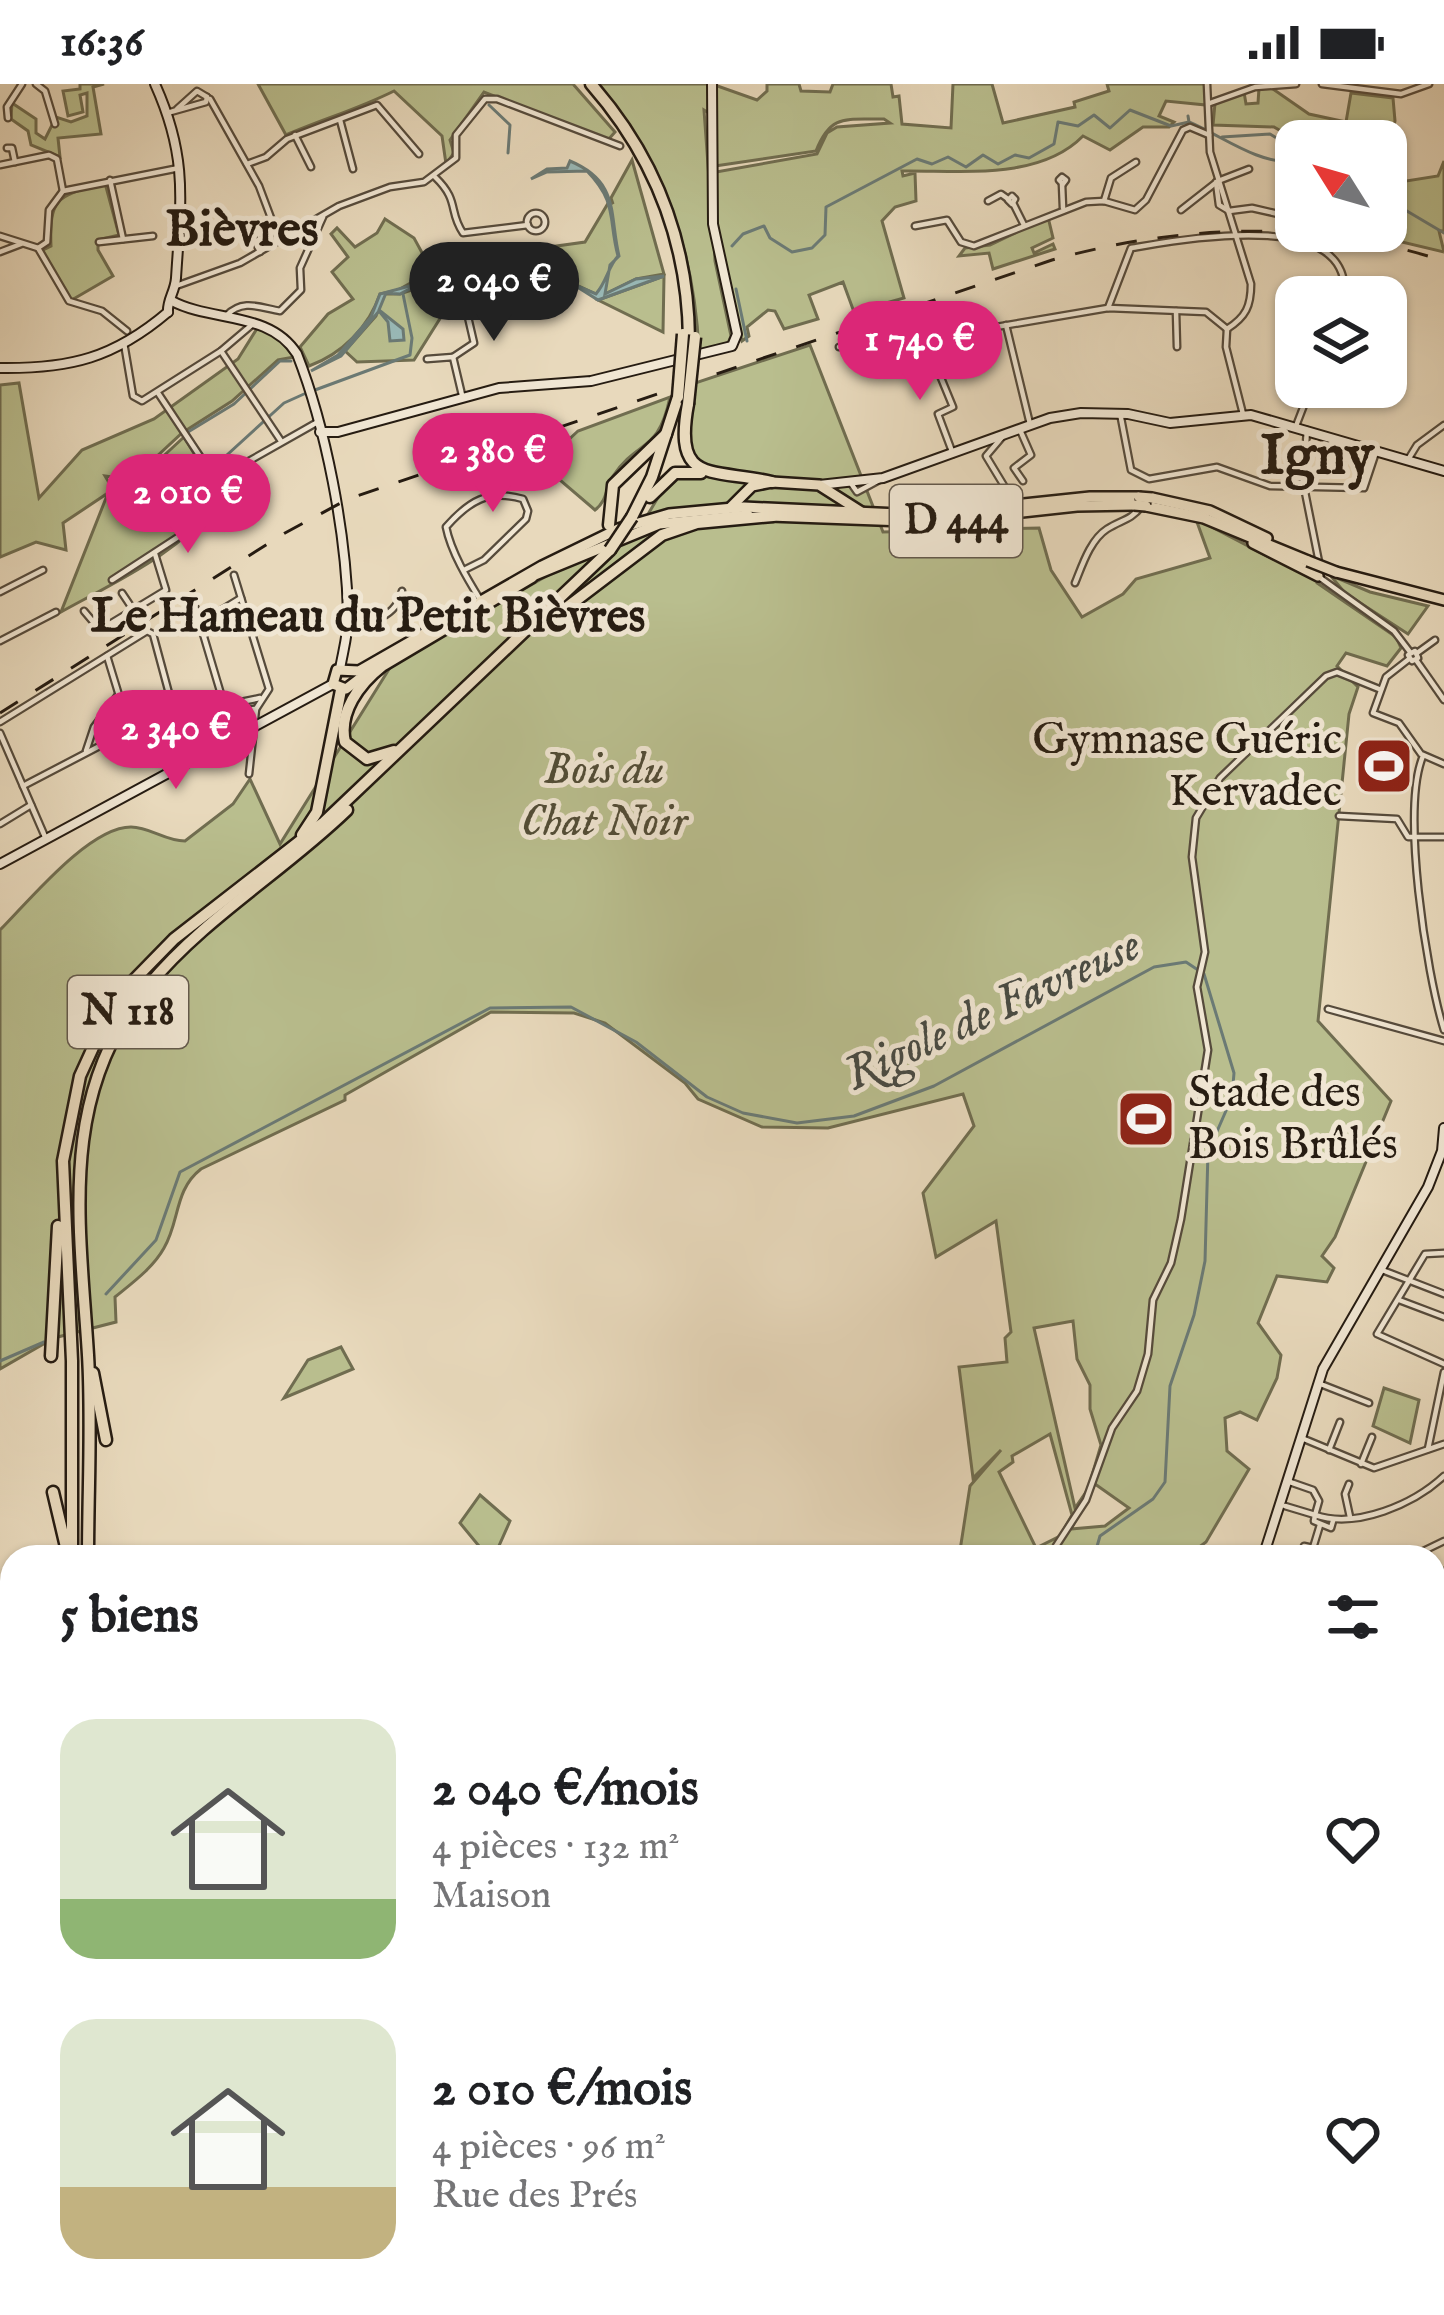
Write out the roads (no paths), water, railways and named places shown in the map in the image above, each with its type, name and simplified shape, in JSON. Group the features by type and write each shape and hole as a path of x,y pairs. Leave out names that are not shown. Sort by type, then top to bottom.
{"highway":[{"path":"587,84 623,124 658,185 676,236 689,337 682,439 694,464 708,471 772,482"},
{"path":"587,84 653,190 674,254 689,337"},
{"name":"N 118","path":"88,1545 88,1360 77,1218 78,1150 93,1082 123,1020 177,955 332,825 545,625 615,549 683,399"},
{"name":"N 118","path":"632,519 650,496 683,399"},
{"path":"609,525 613,485 668,432"},
{"path":"650,496 668,477 684,471 732,478 744,494"},
{"path":"545,625 662,535 698,524 773,516"},
{"name":"N 118","path":"70,1545 72,1360 62,1193 68,1125 80,1076 121,997 174,939 293,848 615,549"},
{"path":"407,745 367,759 347,747 343,722 364,683 382,667 532,577"},
{"path":"293,848 317,812 337,687"},
{"path":"51,1356 62,1193"},
{"path":"88,1360 106,1441"},
{"path":"53,1492 67,1545"}],"main road":[{"path":"730,507 740,503 755,484 772,482 823,486 868,515"},
{"path":"822,516 830,503 823,486"},
{"name":"D 444","path":"532,577 674,521 711,515 964,513 1090,497 1143,501 1228,518 1308,561 1324,575 1444,600"},
{"name":"D 444","path":"476,601 632,519 730,507 931,522 1143,501 1223,525 1308,561"},
{"path":"594,541 609,525"},
{"path":"1223,525 1324,575"},
{"path":"337,687 348,674 476,601 532,577"},
{"path":"337,687 333,675 348,674"}],"street":[{"path":"8,118 7,106 22,84"},
{"path":"36,84 45,92 56,124"},
{"path":"154,84 172,111 180,168 174,307"},
{"path":"112,580 203,519 242,465 281,442 506,387 608,377 725,350 735,342 713,224 712,84"},
{"path":"1208,84 1217,182 1251,284 1251,303 1241,320 1227,328"},
{"path":"1210,103 1255,87 1296,84"},
{"path":"1322,84 1401,94 1429,84"},
{"path":"172,111 201,87 247,164 280,242"},
{"path":"176,286 260,252 381,189 435,177 456,158 455,135 485,99 497,99 620,146"},
{"path":"172,111 211,100"},
{"path":"247,164 266,157 279,142 379,106 419,154"},
{"path":"340,120 353,169"},
{"path":"915,226 947,220 962,242 974,246 1063,208 1104,201 1140,207 1183,130 1209,132"},
{"path":"295,135 311,166"},
{"path":"7,148 15,162"},
{"path":"0,165 53,156 64,191"},
{"path":"1104,201 1111,178 1136,162"},
{"path":"38,248 47,242 49,210 64,191 180,168"},
{"path":"1181,210 1217,182 1249,169"},
{"path":"435,177 455,200 463,233 528,225"},
{"path":"110,180 123,239"},
{"path":"1062,184 1063,208"},
{"path":"988,201 1001,194 1011,201 1024,225"},
{"path":"1228,212 1252,208 1275,213"},
{"path":"226,316 233,309 256,304 280,311 301,290 299,268 323,217"},
{"path":"260,252 256,243 273,230"},
{"path":"0,236 38,248 69,302 102,311 127,331"},
{"path":"99,242 153,236"},
{"path":"1108,308 1130,248 1235,236 1294,237 1320,247 1340,276"},
{"path":"0,252 21,244"},
{"path":"427,359 453,357 474,343 465,304"},
{"path":"0,368 84,362 124,343 174,307 254,323 278,334 294,350 321,432 337,513 348,674"},
{"path":"838,347 925,339 1108,308 1199,312 1213,315 1227,328"},
{"path":"1176,311 1177,347"},
{"path":"124,343 135,398 142,401 254,323"},
{"path":"1006,325 1031,425"},
{"path":"1227,328 1226,347 1243,414"},
{"path":"925,339 952,407 938,413 954,455"},
{"path":"221,350 281,442"},
{"path":"453,357 463,400"},
{"path":"157,391 221,488"},
{"path":"1296,427 1303,408"},
{"path":"1120,413 1131,470 1149,479 1217,467 1264,485 1364,488 1376,452"},
{"path":"823,486 883,478 1065,414 1120,413 1170,423 1243,414 1444,471"},
{"path":"1409,460 1418,445 1444,425"},
{"path":"1020,430 1031,454 1014,468 1023,482"},
{"path":"1307,430 1302,453 1304,488 1324,575 1340,597 1394,631 1444,700"},
{"path":"1003,436 986,456 1009,494"},
{"path":"1076,584 1085,556 1105,530 1129,521 1140,509 1149,479"},
{"path":"464,569 484,560 526,518 523,500 485,496 469,503 447,524 448,537 476,601"},
{"path":"609,525 632,519"},
{"path":"84,611 99,631 166,590 155,554"},
{"path":"0,592 43,570"},
{"path":"234,575 268,689 256,709 249,774"},
{"path":"347,623 383,617 399,603 402,591"},
{"path":"122,593 133,610"},
{"path":"200,623 241,598"},
{"path":"193,600 223,700 231,704 261,698"},
{"path":"0,641 56,612"},
{"path":"0,722 151,632 174,712"},
{"path":"1435,640 1386,677 1373,713 1399,724 1423,756 1444,764"},
{"path":"107,656 129,728"},
{"path":"1057,1545 1086,1500 1112,1428 1137,1391 1148,1354 1153,1300 1176,1243 1207,1063 1207,1027 1197,987 1205,952 1192,856 1196,818 1205,797 1329,674 1341,673 1379,689"},
{"path":"0,864 255,724 337,687"},
{"path":"86,752 94,727 118,695"},
{"path":"23,786 129,728 174,712 256,709"},
{"path":"0,733 46,838"},
{"path":"1423,756 1415,775 1415,867 1444,1030"},
{"path":"0,824 32,805"},
{"path":"1339,816 1397,819 1408,837 1444,837"},
{"path":"1328,1009 1444,1041"},
{"path":"1267,1545 1318,1383 1378,1268 1428,1187 1442,1150 1444,1128"},
{"path":"1442,1252 1425,1254 1378,1337 1442,1363 1444,1349"},
{"path":"1378,1268 1444,1294"},
{"path":"1397,1299 1444,1317"},
{"path":"1428,1449 1444,1372"},
{"path":"1318,1383 1369,1403"},
{"path":"1328,1450 1340,1422"},
{"path":"1360,1464 1372,1437"},
{"path":"1299,1438 1360,1464 1379,1467 1444,1444"},
{"path":"1285,1506 1333,1521 1412,1503 1444,1476"},
{"path":"1289,1482 1314,1492 1319,1502 1314,1521 1331,1528 1333,1521"},
{"path":"1349,1484 1345,1494 1351,1517"},
{"path":"1313,1545 1320,1525"}],"water":[{"path":"570,161 586,169 597,179 610,201 619,256 614,261 618,256 608,202 587,171 547,172 531,179 547,169 567,168"},
{"path":"540,270 568,282 540,273 480,288 448,279 419,284 400,294 386,293 379,310 403,329 404,340 390,341 388,322 379,311 341,356 311,371 338,355 371,317 380,294 450,275 475,285"},
{"path":"609,271 605,294 636,279 664,276 598,300 572,284 596,294"}],"waterway":[{"path":"489,105 510,125 508,153"},
{"path":"732,246 743,234 764,226 770,238 792,252 812,248 825,235 826,207 917,159 932,164 948,157 966,167 983,155 998,164 1015,155 1029,158 1054,144 1058,122 1078,126 1094,115 1110,128 1130,110 1171,126 1189,122"},
{"path":"1188,116 1189,122 1275,160"},
{"path":"1222,137 1275,137"},
{"path":"1407,211 1444,233"},
{"path":"736,289 747,341"},
{"path":"315,390 410,355 412,338 403,294"},
{"path":"188,432 234,404 280,361 291,361"},
{"path":"205,475 284,403 304,394"},
{"name":"Rigole de Favreuse","path":"106,1294 156,1240 180,1172 490,1008 571,1007 636,1042 707,1097 743,1113 797,1123 854,1116 934,1086 1154,967 1186,962 1204,974 1234,1073 1232,1097 1208,1152 1205,1261 1194,1315 1170,1386 1165,1482 1153,1499 1100,1536 1097,1545"},
{"name":"Rigole de Favreuse","path":"0,1361 44,1342"}],"railway":[{"path":"0,713 285,533 348,499 1052,260 1150,239 1248,231 1347,238 1444,261"}],"place":[{"name":"Gymnase Guéric Kervadec","path":"1384,766"},
{"name":"Stade des Bois Brûlés","path":"1146,1119"}],"district":[{"name":"Bièvres","path":"242,231"},
{"name":"Igny","path":"1317,457"},
{"name":"Le Hameau du Petit Bièvres","path":"368,618"}],"park label":[{"name":"Bois du Chat Noir","path":"604,796"}]}
